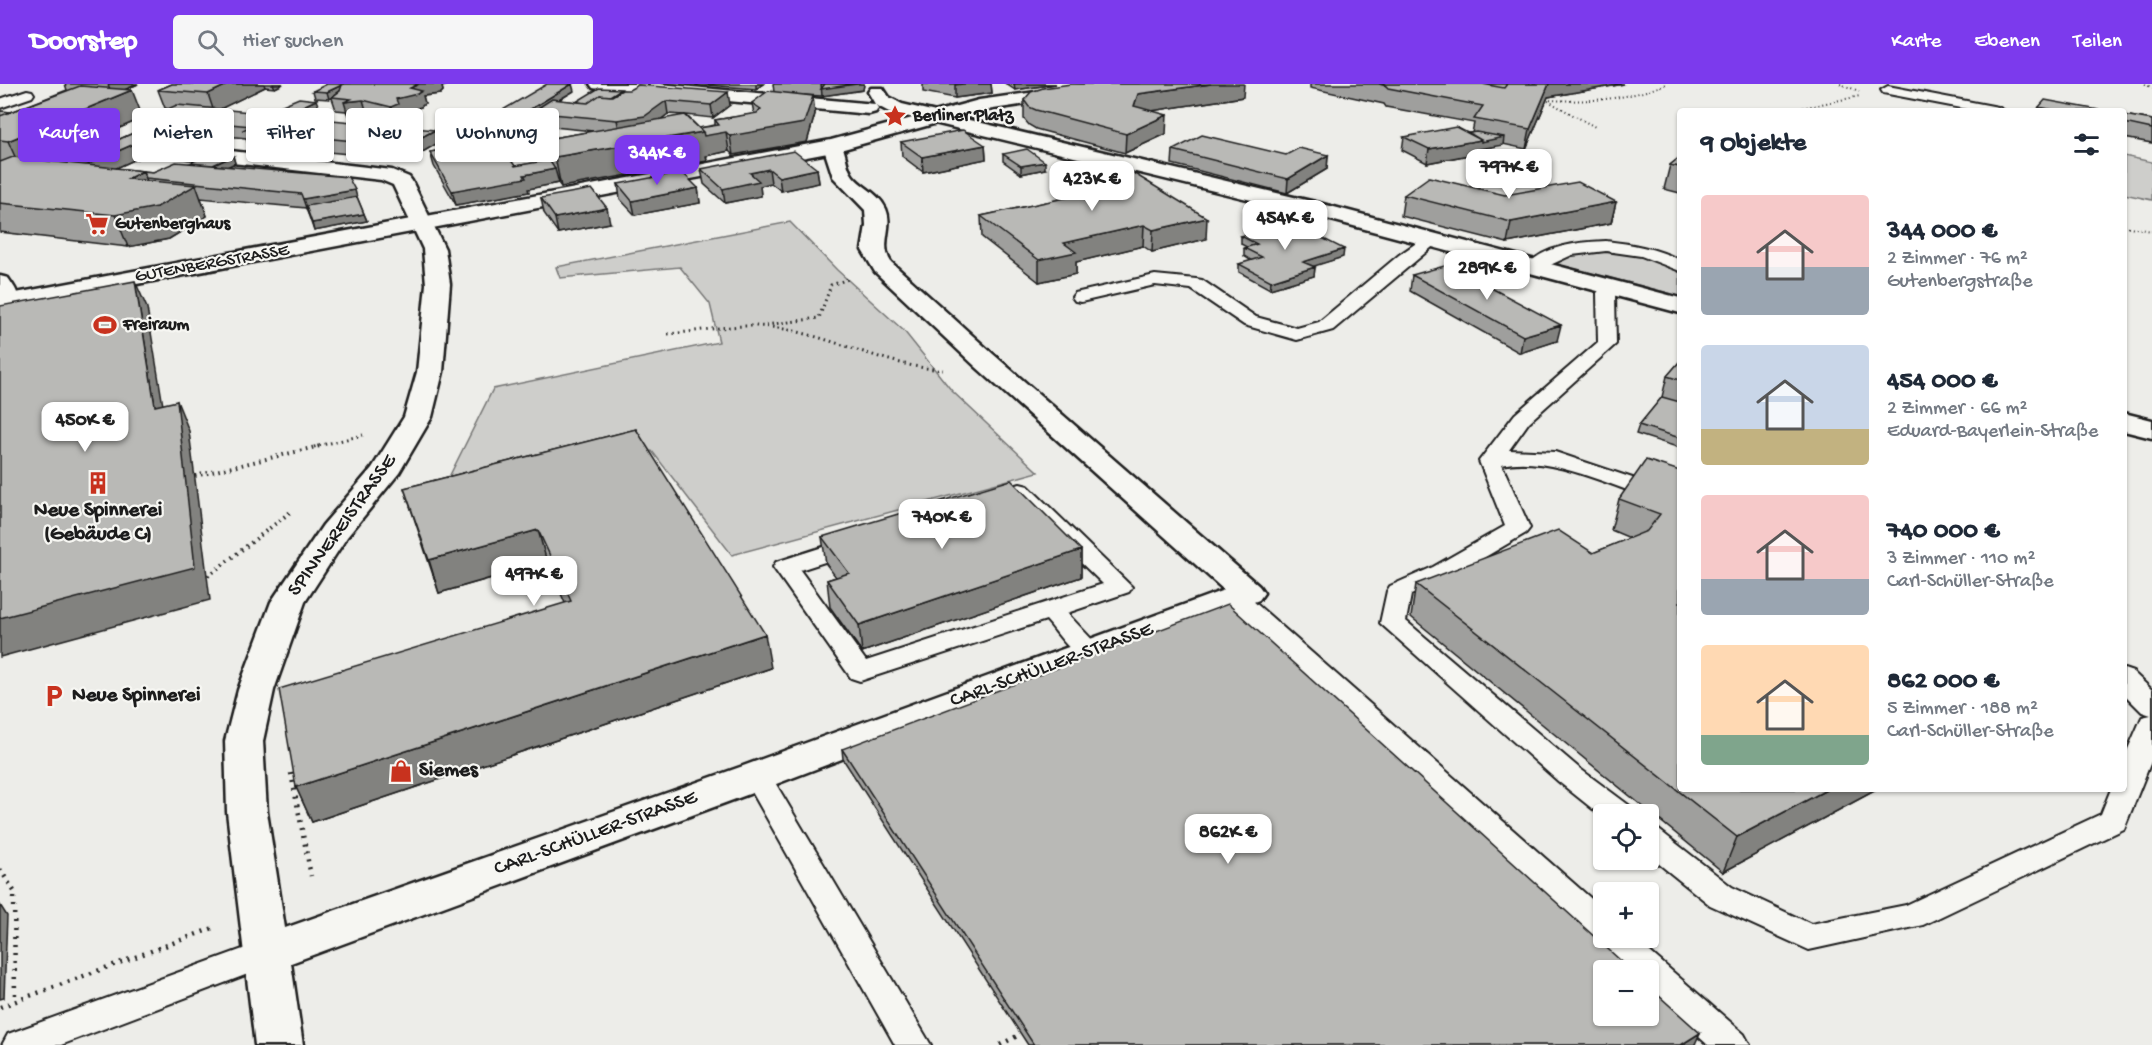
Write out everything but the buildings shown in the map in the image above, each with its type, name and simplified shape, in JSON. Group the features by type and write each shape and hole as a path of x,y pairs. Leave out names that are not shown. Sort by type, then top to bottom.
{"street":[{"path":"599,84 875,95 888,105 1296,204 1677,305"},
{"path":"1129,84 980,106 833,146 843,178 876,209 877,217 872,248 874,257 984,360 1247,593 1235,598"},
{"path":"865,138 865,121 875,95"},
{"name":"GUTENBERGSTRASSE","path":"2,296 424,225 833,146"},
{"path":"234,157 385,174 402,181 424,225"},
{"name":"SPINNEREISTRASSE","path":"279,1045 247,812 244,741 256,690 288,602 334,532 384,473 416,422 430,372 438,284 434,249 424,225"},
{"path":"2127,423 2152,429"},
{"name":"CARL-SCHÜLLER-STRASSE","path":"265,954 757,776 1235,598"}],"lane":[{"path":"1888,90 1982,108"},
{"path":"0,104 27,94"},
{"path":"1082,297 1155,280 1196,284 1250,321 1297,334 1326,326 1431,240"},
{"path":"1534,267 1552,254 1564,250 1596,247 1647,253 1677,265"},
{"path":"1490,461 1522,418 1607,344 1606,293 1611,288"},
{"path":"1490,461 1512,456 1547,457 1677,500"},
{"path":"1490,461 1518,528 1442,572 1399,591 1393,623 1569,775 1606,804"},
{"path":"1020,491 1120,586 1050,609 860,672 785,567 1020,491"},
{"path":"1235,598 1593,920"},
{"path":"1050,609 1089,652"},
{"path":"2127,681 2152,706"},
{"path":"2127,786 2152,724"},
{"path":"757,776 913,1045"},
{"path":"1659,847 1721,896 1809,937 1912,916 2113,821 2125,792"},
{"path":"1623,948 1732,1045"},
{"path":"20,1045 265,954"}],"path":[{"path":"1595,127 1546,100 1598,101 1643,93 1666,84"},
{"path":"1800,108 1862,94 1840,84"},
{"path":"2145,84 2152,88"},
{"path":"2127,227 2152,231"},
{"path":"668,334 819,318 831,285 883,267"},
{"path":"756,326 795,331 911,368 943,370 984,360"},
{"path":"195,476 416,422"},
{"path":"208,576 293,510"},
{"path":"290,765 311,876"},
{"path":"0,869 14,891 15,1001"},
{"path":"0,1007 259,912"},
{"path":"1000,1045 1021,1034"}],"shaded area":[{"path":"2127,157 2152,162 2152,200 2127,195"},
{"path":"790,222 837,270 904,331 952,391 1038,472 732,555 652,451 433,509 493,389 719,342 710,304 680,267 560,278 556,267"},
{"path":"1599,251 1620,252 1651,259 1677,271 1677,295 1552,263 1570,254"}],"place":[{"name":"Berliner Platz","path":"895,116"},
{"name":"Gutenberghaus","path":"97,224"},
{"name":"Freiraum","path":"105,325"},
{"name":"Neue Spinnerei (Gebäude C)","path":"98,483"},
{"name":"Neue Spinnerei","path":"54,696"},
{"name":"Siemes","path":"401,771"}]}
